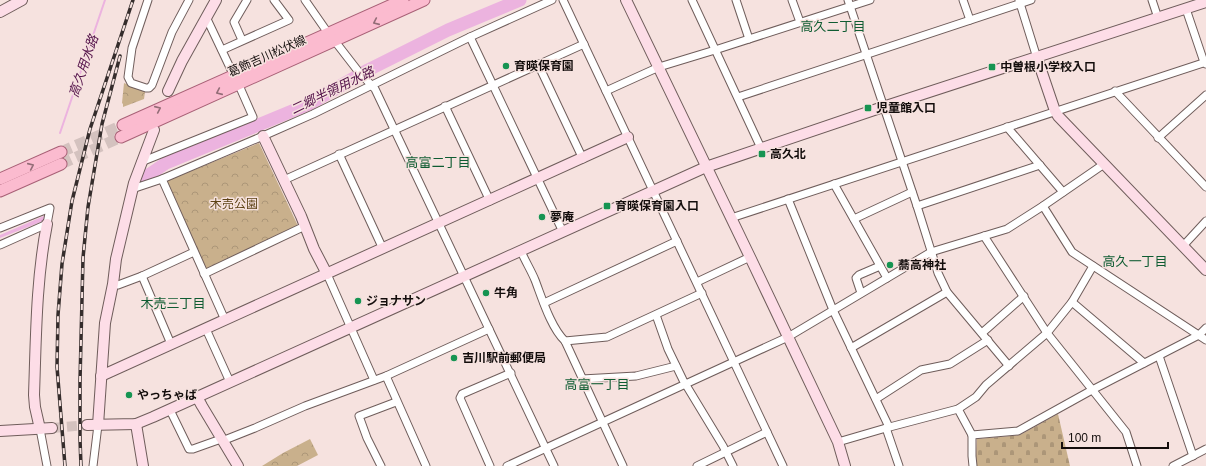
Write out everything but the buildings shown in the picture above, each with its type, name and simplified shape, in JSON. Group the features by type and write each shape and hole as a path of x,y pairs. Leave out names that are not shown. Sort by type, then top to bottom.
{"main road":[{"name":"葛飾吉川松伏線","path":"331,37 403,0"},
{"name":"葛飾吉川松伏線","path":"123,125 236,79 331,37 424,0"},
{"name":"葛飾吉川松伏線","path":"121,137 236,79"},
{"path":"0,179 61,152"},
{"path":"0,191 61,164"}],"street":[{"path":"0,12 22,0"},
{"path":"148,0 132,48 128,77 131,82 146,88 149,88 152,85 172,32 189,0"},
{"path":"242,40 234,22 247,0"},
{"path":"222,50 289,20 274,0"},
{"path":"305,0 331,37 375,89 554,466"},
{"path":"132,189 162,179 313,114 369,82 552,0"},
{"path":"563,0 783,466"},
{"path":"626,0 838,442 844,466"},
{"path":"692,0 761,148"},
{"path":"736,0 750,39"},
{"path":"792,0 800,22"},
{"path":"606,91 659,67 750,39 849,3 870,0"},
{"path":"963,0 970,20"},
{"path":"738,98 1019,2 1031,0"},
{"path":"1152,0 1158,18"},
{"path":"168,91 182,61 214,2"},
{"path":"1019,2 1055,111 1058,116 1206,270"},
{"path":"87,425 136,424 170,410 706,167 1206,2"},
{"path":"849,3 938,273 947,292 1009,366"},
{"path":"731,218 1205,63 1186,9"},
{"path":"141,162 253,117 206,17"},
{"path":"470,37 563,232"},
{"path":"284,180 584,44"},
{"path":"538,64 583,159"},
{"path":"1114,92 1206,187"},
{"path":"1158,138 1206,96"},
{"path":"445,106 490,201"},
{"path":"1007,127 1063,192"},
{"path":"93,466 98,425 105,323 113,284 116,258 132,189 154,130"},
{"path":"263,136 301,216 314,249 327,274 374,380"},
{"path":"101,376 583,159 628,137"},
{"path":"339,154 383,248"},
{"path":"507,466 788,337 931,252 1007,229 1104,164"},
{"path":"917,206 1040,165"},
{"path":"162,179 225,320"},
{"path":"834,184 887,278"},
{"path":"854,219 912,192"},
{"path":"788,199 833,310 888,427 899,466"},
{"path":"1043,206 1072,252 1206,340"},
{"path":"0,228 50,208 42,248 36,315 34,395 47,466"},
{"path":"1183,246 1206,221"},
{"path":"0,245 48,224"},
{"path":"204,274 305,226"},
{"path":"984,236 1024,296 1047,334 1126,432 1137,466"},
{"path":"544,303 677,241"},
{"path":"520,251 534,278 559,336 565,341 623,466"},
{"path":"113,284 118,285 142,276 194,252"},
{"path":"697,282 750,257"},
{"path":"861,293 856,278 859,275 880,266"},
{"path":"838,442 888,427 958,409 976,397 986,385 1047,334 1072,302 1093,266"},
{"path":"142,276 171,344"},
{"path":"851,348 947,292"},
{"path":"565,341 607,337 702,294"},
{"path":"982,333 1024,296"},
{"path":"1072,302 1144,363"},
{"path":"656,315 668,349 685,384 733,466"},
{"path":"972,435 1018,431 1092,390 1199,335 1206,328"},
{"path":"206,329 230,382"},
{"path":"170,410 189,450 193,449 222,440 305,406 386,376 489,329"},
{"path":"876,399 921,370 950,364 988,340"},
{"path":"1159,356 1193,456"},
{"path":"582,379 636,376 676,366"},
{"path":"490,466 460,398 462,394 511,373"},
{"path":"386,376 396,402 426,466"},
{"path":"197,397 238,466"},
{"path":"381,466 367,438 359,416 396,402"},
{"path":"958,409 972,435 973,466"},
{"path":"136,424 143,466"},
{"path":"0,431 52,428"},
{"path":"697,466 767,432"},
{"path":"1173,466 1206,449"}],"green space":[{"path":"124,83 145,92 144,99 123,107"},
{"name":"木売公園","path":"259,143 298,226 206,269 167,181"},
{"path":"1058,414 1070,466 977,466 977,439 1020,435"},
{"path":"310,439 318,455 297,466 262,466 283,453"}],"water":[{"path":"46,215 46,220 0,238 0,235"}],"waterway":[{"name":"高久用水路","path":"60,133 105,0"},
{"name":"二郷半領用水路","path":"143,177 166,163 309,104 368,70 448,30 520,0"}],"tunnel":[{"path":"61,152 123,125"},
{"path":"61,164 121,137"},
{"path":"52,428 87,425"}],"railway":[{"path":"65,466 57,367 58,315 62,264 72,201 90,129 133,0"},
{"path":"81,466 80,381 83,258 88,207 102,124 120,56"}],"place":[{"name":"育暎保育園","path":"506,66"},
{"name":"中曽根小学校入口","path":"992,67"},
{"name":"児童館入口","path":"868,108"},
{"name":"高久北","path":"762,154"},
{"name":"育暎保育園入口","path":"607,206"},
{"name":"夢庵","path":"542,217"},
{"name":"蕎高神社","path":"890,265"},
{"name":"牛角","path":"486,293"},
{"name":"ジョナサン","path":"358,301"},
{"name":"吉川駅前郵便局","path":"454,358"},
{"name":"やっちゃば","path":"129,395"}],"district":[{"name":"高久二丁目","path":"833,26"},
{"name":"高富二丁目","path":"438,162"},
{"name":"高久一丁目","path":"1135,261"},
{"name":"木売三丁目","path":"173,303"},
{"name":"高富一丁目","path":"597,384"}]}
